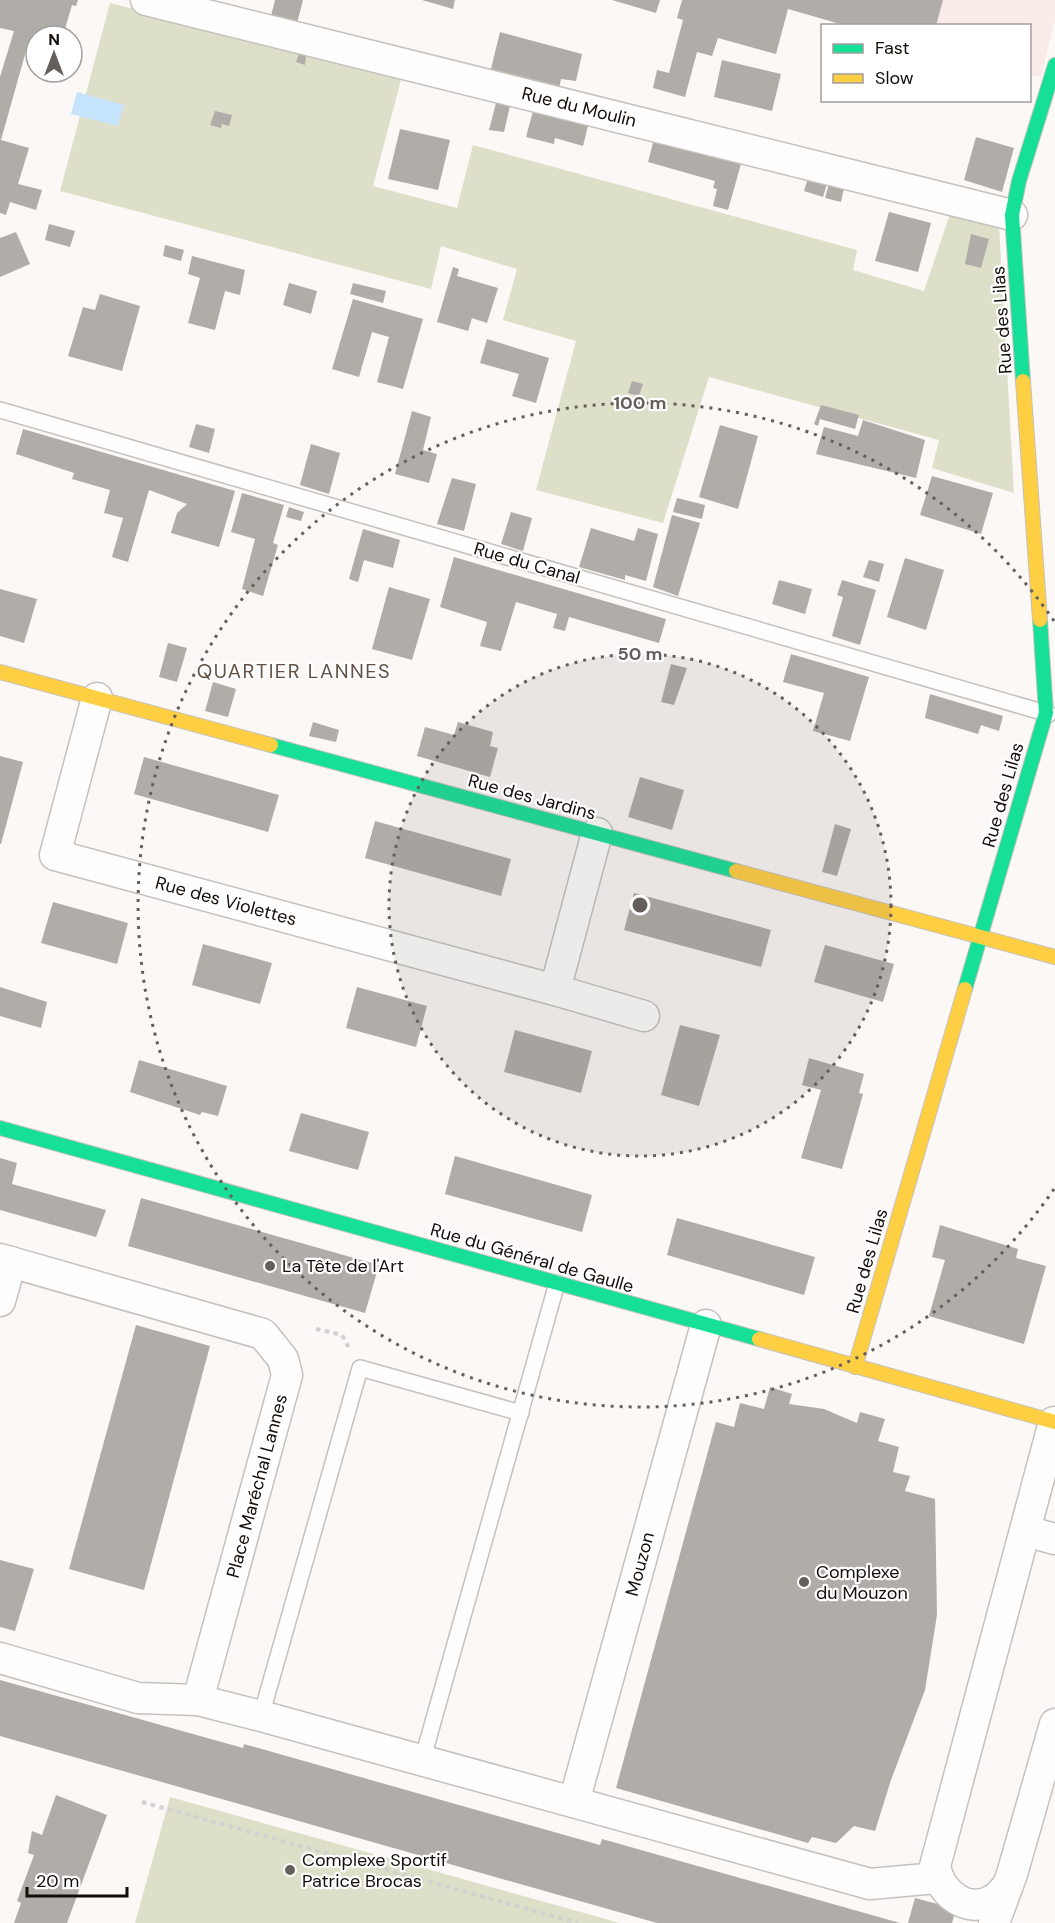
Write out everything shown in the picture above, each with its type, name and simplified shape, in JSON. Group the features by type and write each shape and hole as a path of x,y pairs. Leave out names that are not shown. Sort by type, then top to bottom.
{"street":[{"name":"Rue du Moulin","path":"146,0 1012,214"},
{"name":"Rue des Lilas","path":"855,1366 981,937 1050,714 1012,214 1019,181 1055,65"},
{"name":"Rue des Jardins","path":"0,672 1055,957"},
{"name":"Rue des Violettes","path":"97,698 55,855 644,1016"},
{"path":"555,990 597,833"},
{"name":"Rue du Général de Gaulle","path":"0,1128 1055,1422"},
{"name":"Place Maréchal Lannes","path":"0,1301 5,1261 263,1334 283,1359 287,1376 198,1700"},
{"name":"Mouzon","path":"574,1802 706,1325"},
{"path":"1008,1885 994,1899 978,1904 957,1900 946,1892 937,1878 937,1853 1055,1422"},
{"path":"1026,1532 1055,1539"},
{"path":"0,1658 138,1698 198,1700 261,1716 870,1884 937,1878"},
{"path":"994,1923 1008,1885 1055,1724"}],"lane":[{"name":"Rue du Canal","path":"0,410 1050,714"},
{"path":"422,1761 557,1284"},
{"path":"261,1716 360,1368 520,1413"}],"path":[{"path":"316,1329 342,1335"},
{"path":"142,1802 578,1923"}],"shaded area":[{"path":"757,0 1055,0 1055,19 1041,77 1031,75 1031,24 843,24"}],"green space":[{"path":"110,3 402,76 373,186 457,208 473,145 857,250 853,270 924,291 950,214 999,225 1014,493 932,468 939,440 709,377 663,523 536,490 576,341 503,320 517,269 441,246 431,289 60,191"},
{"name":"Complexe Sportif Patrice Brocas","path":"170,1797 620,1923 135,1923"}],"water":[{"path":"77,92 124,105 118,126 71,114"}],"building":[{"path":"0,0 78,0 76,6 72,5 66,24 24,24 24,58 1,140 29,148 18,184 42,190 36,210 10,202 6,215 0,213 0,77 14,31 0,28"},
{"path":"275,0 303,0 296,27 270,20"},
{"path":"422,0 455,0 453,9"},
{"path":"612,0 660,0 656,13"},
{"path":"682,0 943,0 937,24 840,24 788,9 776,54 718,38 712,56 697,52 685,97 653,88 657,70 669,73 683,20 677,18"},
{"path":"500,32 582,54 576,81 561,79 558,94 489,77"},
{"path":"299,54 306,56 305,65 296,62"},
{"path":"722,60 781,74 772,111 714,97"},
{"path":"496,103 510,106 504,132 489,130"},
{"path":"215,111 232,115 229,126 222,124 221,128 210,125"},
{"path":"533,111 588,126 583,146 555,138 554,144 526,137"},
{"path":"400,129 450,140 438,190 388,179"},
{"path":"976,137 1014,148 1002,192 964,180"},
{"path":"654,139 741,164 728,210 713,206 717,189 713,188 715,181 648,162"},
{"path":"808,178 827,184 823,197 804,191"},
{"path":"829,184 844,188 841,202 825,198"},
{"path":"889,212 931,223 918,272 875,261"},
{"path":"49,224 75,231 70,247 45,240"},
{"path":"16,232 30,264 0,277 0,238"},
{"path":"971,234 989,239 981,268 965,264"},
{"path":"165,245 184,250 181,261 163,256"},
{"path":"192,256 245,270 240,295 225,291 215,330 188,323 200,278 188,274"},
{"path":"453,267 459,269 457,276 498,288 487,323 472,318 468,331 437,322"},
{"path":"289,283 317,291 311,314 283,305"},
{"path":"353,283 386,291 383,303 350,294"},
{"path":"100,294 140,306 122,371 68,356 83,307 95,310"},
{"path":"353,299 423,319 403,389 377,382 389,337 372,332 359,377 332,369"},
{"path":"487,339 549,358 536,403 512,396 519,374 480,363"},
{"path":"632,381 643,384 639,396 628,393"},
{"path":"821,405 859,415 855,429 820,419 818,426 814,424"},
{"path":"412,411 431,417 423,450 437,454 429,483 395,474"},
{"path":"863,420 925,440 916,478 816,454 824,427 858,436"},
{"path":"196,424 215,429 209,453 189,447"},
{"path":"720,425 758,436 738,509 699,497"},
{"path":"23,429 235,491 219,547 171,533 177,513 187,504 149,490 128,562 112,557 123,518 104,513 110,490 72,479 74,473 16,454"},
{"path":"311,444 340,453 329,494 300,485"},
{"path":"932,476 993,493 981,534 920,515"},
{"path":"452,478 476,484 464,531 437,524"},
{"path":"242,493 284,505 273,543 278,545 263,596 242,589 255,539 231,532"},
{"path":"677,498 705,505 702,519 673,512"},
{"path":"289,507 304,512 301,521 286,517"},
{"path":"511,512 532,518 523,551 501,544"},
{"path":"672,515 700,523 678,596 653,587"},
{"path":"591,528 634,541 638,528 658,534 646,581 625,575 625,580 579,567"},
{"path":"363,529 400,540 393,568 364,560 358,582 349,579"},
{"path":"454,557 666,619 659,643 569,617 565,631 553,628 557,614 516,602 501,651 480,646 487,622 440,607"},
{"path":"905,558 944,570 926,630 887,617"},
{"path":"869,560 884,564 879,582 863,577"},
{"path":"779,580 812,589 805,614 772,604"},
{"path":"842,580 876,590 860,645 832,636 843,597 837,595"},
{"path":"389,587 430,599 412,660 372,649"},
{"path":"0,589 37,599 24,643 0,636"},
{"path":"168,643 187,648 177,682 159,677"},
{"path":"791,654 869,677 850,741 813,731 824,693 783,682"},
{"path":"671,664 687,668 674,705 661,702"},
{"path":"213,682 236,689 228,717 205,711"},
{"path":"930,694 1003,716 999,731 981,725 978,734 925,718"},
{"path":"313,722 339,730 336,742 309,736"},
{"path":"458,722 493,732 490,746 498,748 490,777 417,756 425,727 454,735"},
{"path":"0,756 23,762 1,844 0,844"},
{"path":"144,757 279,795 268,832 134,794"},
{"path":"640,777 684,790 672,830 628,817"},
{"path":"375,821 511,859 501,896 365,858"},
{"path":"835,824 851,829 837,876 822,872"},
{"path":"634,893 771,930 761,967 624,930"},
{"path":"53,902 128,923 117,964 41,943"},
{"path":"203,944 272,963 260,1004 192,985"},
{"path":"825,945 894,964 883,1002 814,982"},
{"path":"0,987 47,1002 41,1028 0,1016"},
{"path":"357,987 427,1006 416,1047 346,1028"},
{"path":"680,1025 720,1035 699,1106 661,1095"},
{"path":"515,1030 592,1051 581,1093 504,1072"},
{"path":"809,1058 864,1074 859,1093 863,1094 842,1169 801,1158 821,1090 802,1085"},
{"path":"139,1060 227,1086 218,1116 202,1112 200,1115 130,1092"},
{"path":"301,1113 369,1132 358,1170 289,1151"},
{"path":"455,1156 592,1195 582,1232 445,1194"},
{"path":"0,1158 17,1163 12,1184 106,1210 96,1237 0,1210"},
{"path":"141,1198 379,1265 365,1313 128,1246"},
{"path":"677,1218 815,1257 804,1295 667,1255"},
{"path":"940,1225 1018,1249 1016,1258 1046,1266 1024,1344 929,1316 945,1260 932,1257"},
{"path":"136,1325 210,1346 144,1590 69,1569"},
{"name":"Complexe du Mouzon","path":"770,1387 792,1394 789,1404 824,1409 857,1423 860,1412 885,1419 878,1441 899,1447 893,1472 910,1476 905,1491 935,1499 937,1615 925,1690 891,1780 875,1831 854,1826 836,1843 812,1837 808,1843 616,1788 716,1422 734,1427 740,1403 764,1409"},
{"path":"0,1560 34,1569 15,1631 0,1627"},
{"path":"0,1680 243,1748 244,1744 600,1845 602,1839 900,1923 657,1923 0,1736"},
{"path":"56,1795 107,1815 67,1923 14,1923 21,1903 17,1901 34,1855 28,1853 32,1831 42,1835"},
{"path":"915,1898 956,1909 952,1923 908,1923"}],"traffic: fast":[{"path":"1023,381 1012,215 1019,181 1055,65"},
{"path":"965,989 1046,713 1040,620"},
{"path":"271,745 736,871"},
{"path":"0,1128 759,1339"}],"traffic: slow":[{"path":"1023,381 1040,620"},
{"path":"0,672 271,745"},
{"path":"736,871 1055,957"},
{"path":"855,1367 965,989"},
{"path":"759,1339 1055,1422"}],"place":[{"name":"La Tête de l'Art","path":"270,1266"},
{"name":"Complexe du Mouzon","path":"804,1582"},
{"name":"Complexe Sportif Patrice Brocas","path":"290,1870"}],"district":[{"name":"QUARTIER LANNES","path":"294,671"}]}
